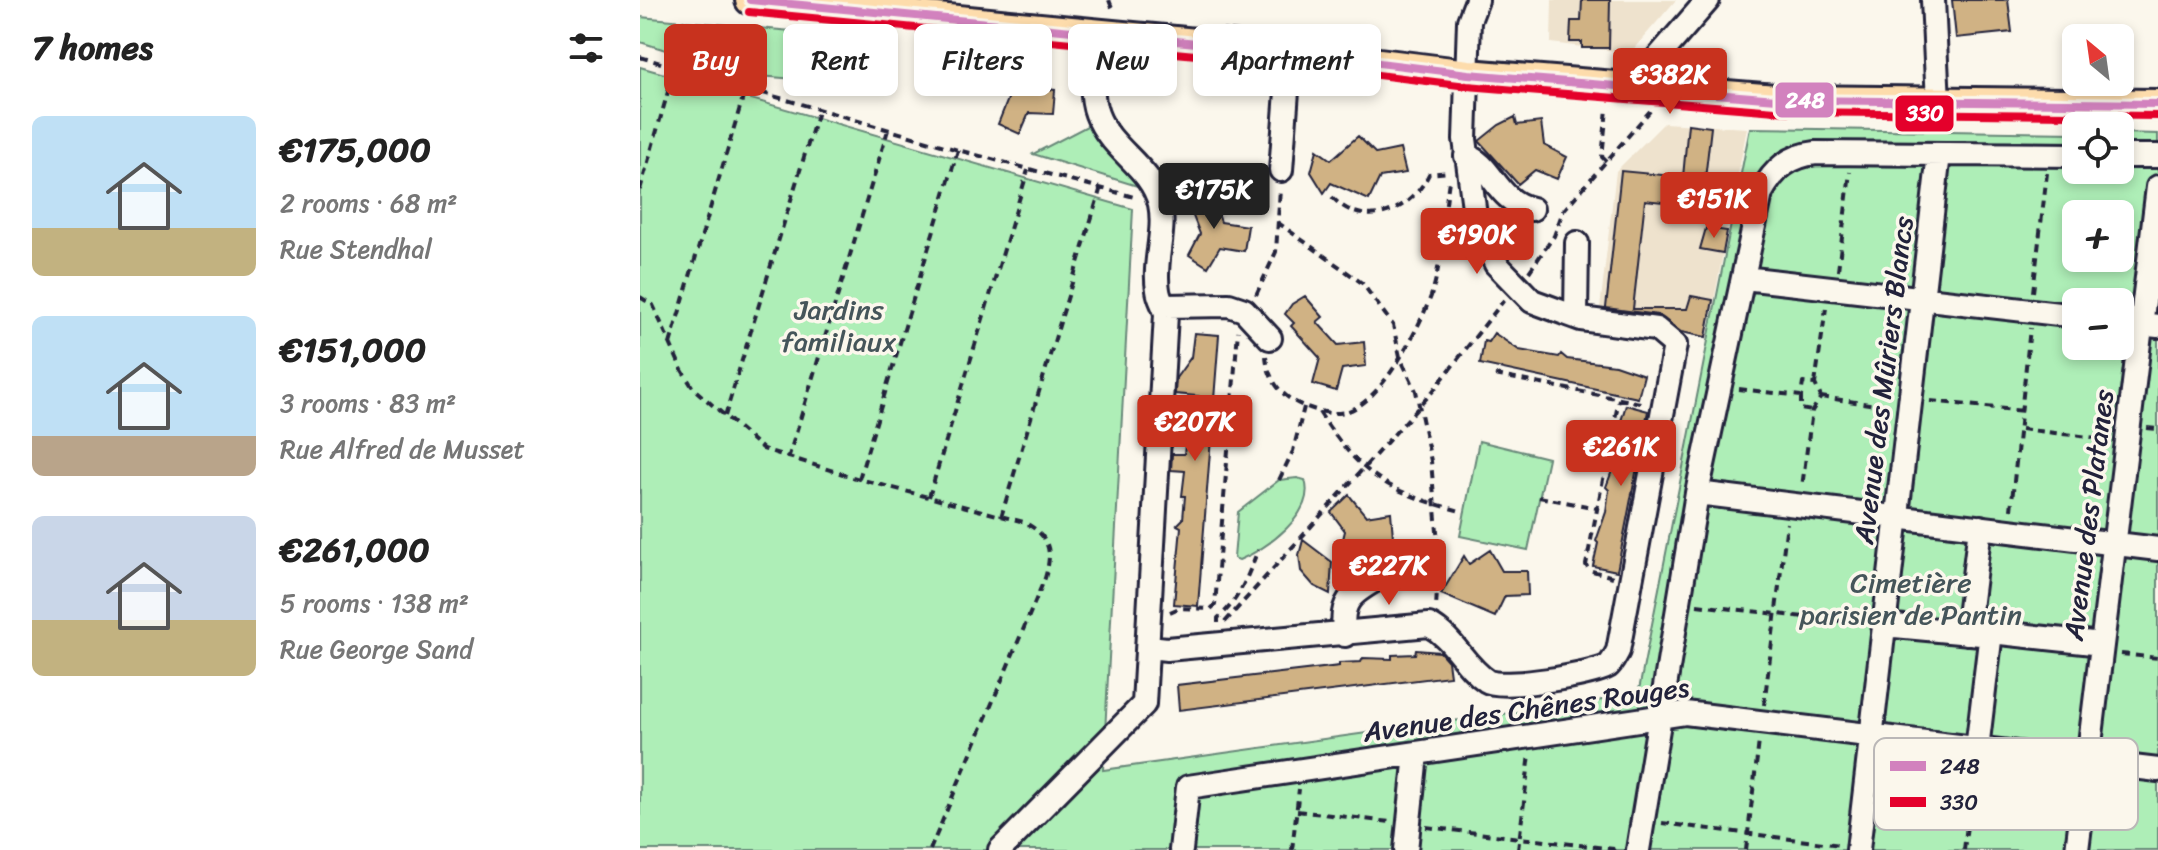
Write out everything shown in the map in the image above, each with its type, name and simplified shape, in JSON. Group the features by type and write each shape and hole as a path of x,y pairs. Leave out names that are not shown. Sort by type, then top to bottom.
{"main road":[{"path":"750,0 1068,32"},
{"path":"1381,63 1468,74 1789,100 2158,104"}],"street":[{"path":"1158,648 1345,635 1429,625 1440,631 1488,682 1518,683 1592,672 1610,665 1618,651 1675,345 1656,329 1576,317 1532,301 1496,264 1476,223 1466,162 1469,21 1477,0"},
{"path":"1627,85 1708,0"},
{"path":"1933,0 1938,102"},
{"path":"1000,850 1144,704 1158,648 1164,306 1157,289 1160,204 1146,175 1114,143 1097,114 1093,96"},
{"path":"1281,170 1287,96"},
{"name":"Avenue des Mûriers Blancs","path":"1858,848 1939,154"},
{"path":"1639,842 1697,493 1761,193 1767,181 1787,160 1798,155 2062,155"},
{"path":"2134,156 2158,156"},
{"path":"1466,162 1477,159 1504,195 1520,206 1532,209"},
{"name":"Avenue des Platanes","path":"2091,738 2158,187"},
{"path":"1576,317 1577,243"},
{"path":"1744,278 2062,314"},
{"path":"1164,306 1229,305 1244,310 1270,338"},
{"path":"1697,493 2158,549"},
{"path":"1967,633 1980,527"},
{"path":"1345,635 1341,615 1350,597 1387,573"},
{"path":"1884,625 1990,635 1991,632 2102,648"},
{"path":"1978,738 1990,635"},
{"name":"Avenue des Chênes Rouges","path":"1181,850 1188,787 1685,713 1886,738"},
{"path":"1406,850 1416,754"},
{"name":"Avenue des Chênes Rouges","path":"2138,768 2158,770"},
{"name":"Avenue des Platanes","path":"2077,850 2080,830"}],"path":[{"path":"1109,0 1113,10"},
{"path":"640,57 664,64"},
{"path":"1606,161 1602,157 1608,98 1619,100 1627,85"},
{"path":"1211,609 1218,618 1217,630 1364,470 1536,264 1563,211 1669,90"},
{"path":"767,93 1028,170 1160,204"},
{"path":"640,190 667,96"},
{"path":"670,344 743,96"},
{"path":"724,416 819,108"},
{"path":"788,459 888,130"},
{"path":"859,479 958,150"},
{"path":"2008,530 2049,155"},
{"path":"1332,197 1342,208 1361,215 1405,207 1420,193 1429,174 1466,162"},
{"path":"1270,338 1266,359 1284,399 1319,412 1348,412 1367,399 1400,357 1432,294 1449,181 1466,162"},
{"path":"929,497 1028,170"},
{"path":"1158,648 1166,616 1171,612 1179,608 1211,609 1215,605 1235,341 1244,310 1257,293 1276,252 1281,170"},
{"path":"1001,517 1101,187"},
{"path":"1276,221 1362,283 1393,325 1400,357 1409,372 1420,406 1436,505 1438,603 1429,625"},
{"path":"640,297 653,305 693,388 763,449 788,459 1001,517 1038,529 1048,540 1049,565 1021,641 930,850"},
{"path":"1495,375 1663,408"},
{"path":"1746,850 1787,521 1800,504 1812,411 1821,397 1815,384 1803,383 1801,409 1812,411"},
{"path":"1720,387 1801,396"},
{"path":"1619,399 1586,565 1589,570 1631,582"},
{"path":"1279,480 1293,451 1304,406"},
{"path":"1319,412 1341,446 1364,470 1392,488 1464,512"},
{"path":"2021,429 2126,442"},
{"path":"1539,497 1597,508"},
{"path":"1218,618 1231,607 1258,550"},
{"path":"1679,603 1884,625"},
{"path":"2102,648 2158,658"},
{"path":"1518,850 1532,736"},
{"path":"1292,850 1301,771"},
{"path":"1297,811 1614,849 1639,842 1662,823 1858,848"},
{"path":"1964,850 1967,830"}],"shaded area":[{"path":"1552,0 1676,0 1630,53 1551,43"},
{"path":"1664,123 1747,128 1707,337 1599,317 1616,171"}],"green space":[{"path":"640,17 716,24 664,24 664,49 640,42"},
{"path":"767,29 783,30 783,78 767,77"},
{"path":"640,67 664,74 664,96 741,96 1133,209 1103,770 1638,695 1750,128 2062,133 2062,184 2134,184 2134,133 2158,134 2158,850 640,850"},
{"path":"1089,125 1147,189 1033,154"},
{"path":"1479,441 1548,458 1528,550 1460,536"},
{"path":"1279,480 1305,480 1306,493 1296,517 1263,547 1239,560 1234,558 1238,512"}],"building":[{"path":"1582,0 1610,0 1609,48 1582,48 1582,42 1570,42 1571,21 1581,21"},
{"path":"1952,0 2008,0 2012,32 1956,38"},
{"path":"1052,90 1055,90 1053,114 1029,113 1020,134 998,124 1008,99 1006,96 1052,96"},
{"path":"1515,117 1517,125 1541,122 1544,145 1567,157 1557,179 1535,170 1518,184 1479,141"},
{"path":"1688,124 1711,127 1705,179 1712,180 1708,207 1645,200 1633,309 1687,309 1691,296 1713,300 1706,337 1681,332 1658,315 1606,308 1621,171 1683,177"},
{"path":"1358,136 1376,154 1400,149 1406,173 1380,177 1369,200 1331,183 1324,193 1311,172 1317,150 1331,160"},
{"path":"1205,193 1209,201 1213,200 1221,222 1248,226 1244,251 1220,247 1208,267 1189,255 1200,234 1187,201"},
{"path":"1706,228 1727,231 1723,253 1700,249"},
{"path":"1305,296 1323,317 1317,322 1338,345 1364,342 1366,366 1342,369 1336,391 1313,384 1320,358 1291,326 1294,323 1285,314 1292,304"},
{"path":"1194,333 1219,335 1198,606 1174,604 1181,527 1177,525 1183,519 1185,471 1171,470 1172,454 1184,454 1188,419 1184,417 1198,396 1175,394 1176,378 1191,357"},
{"path":"1494,333 1519,350 1559,357 1561,354 1567,359 1615,365 1644,375 1638,398 1480,364 1484,341 1488,342"},
{"path":"1626,405 1648,411 1617,571 1593,566 1596,541 1606,512 1609,490 1606,487 1616,460 1617,434"},
{"path":"1349,495 1366,516 1391,512 1393,537 1370,540 1363,562 1339,555 1345,531 1331,512"},
{"path":"1303,540 1332,562 1330,594 1314,586 1301,571 1299,555"},
{"path":"1490,550 1502,571 1527,571 1528,595 1505,596 1495,617 1441,594 1464,556 1469,564"},
{"path":"1416,650 1440,652 1448,661 1450,676 1179,710 1177,685 1339,666 1339,663 1361,662 1363,658 1392,659 1392,655 1415,654"}],"transit line":[{"name":"248","path":"750,0 1290,52 1468,74 1789,100 2158,104"},
{"name":"330","path":"749,12 1289,64 1467,86 1788,112 2158,116"}],"park label":[{"name":"Jardins familiaux","path":"839,325"},
{"name":"Cimetière parisien de Pantin","path":"1911,598"}]}
